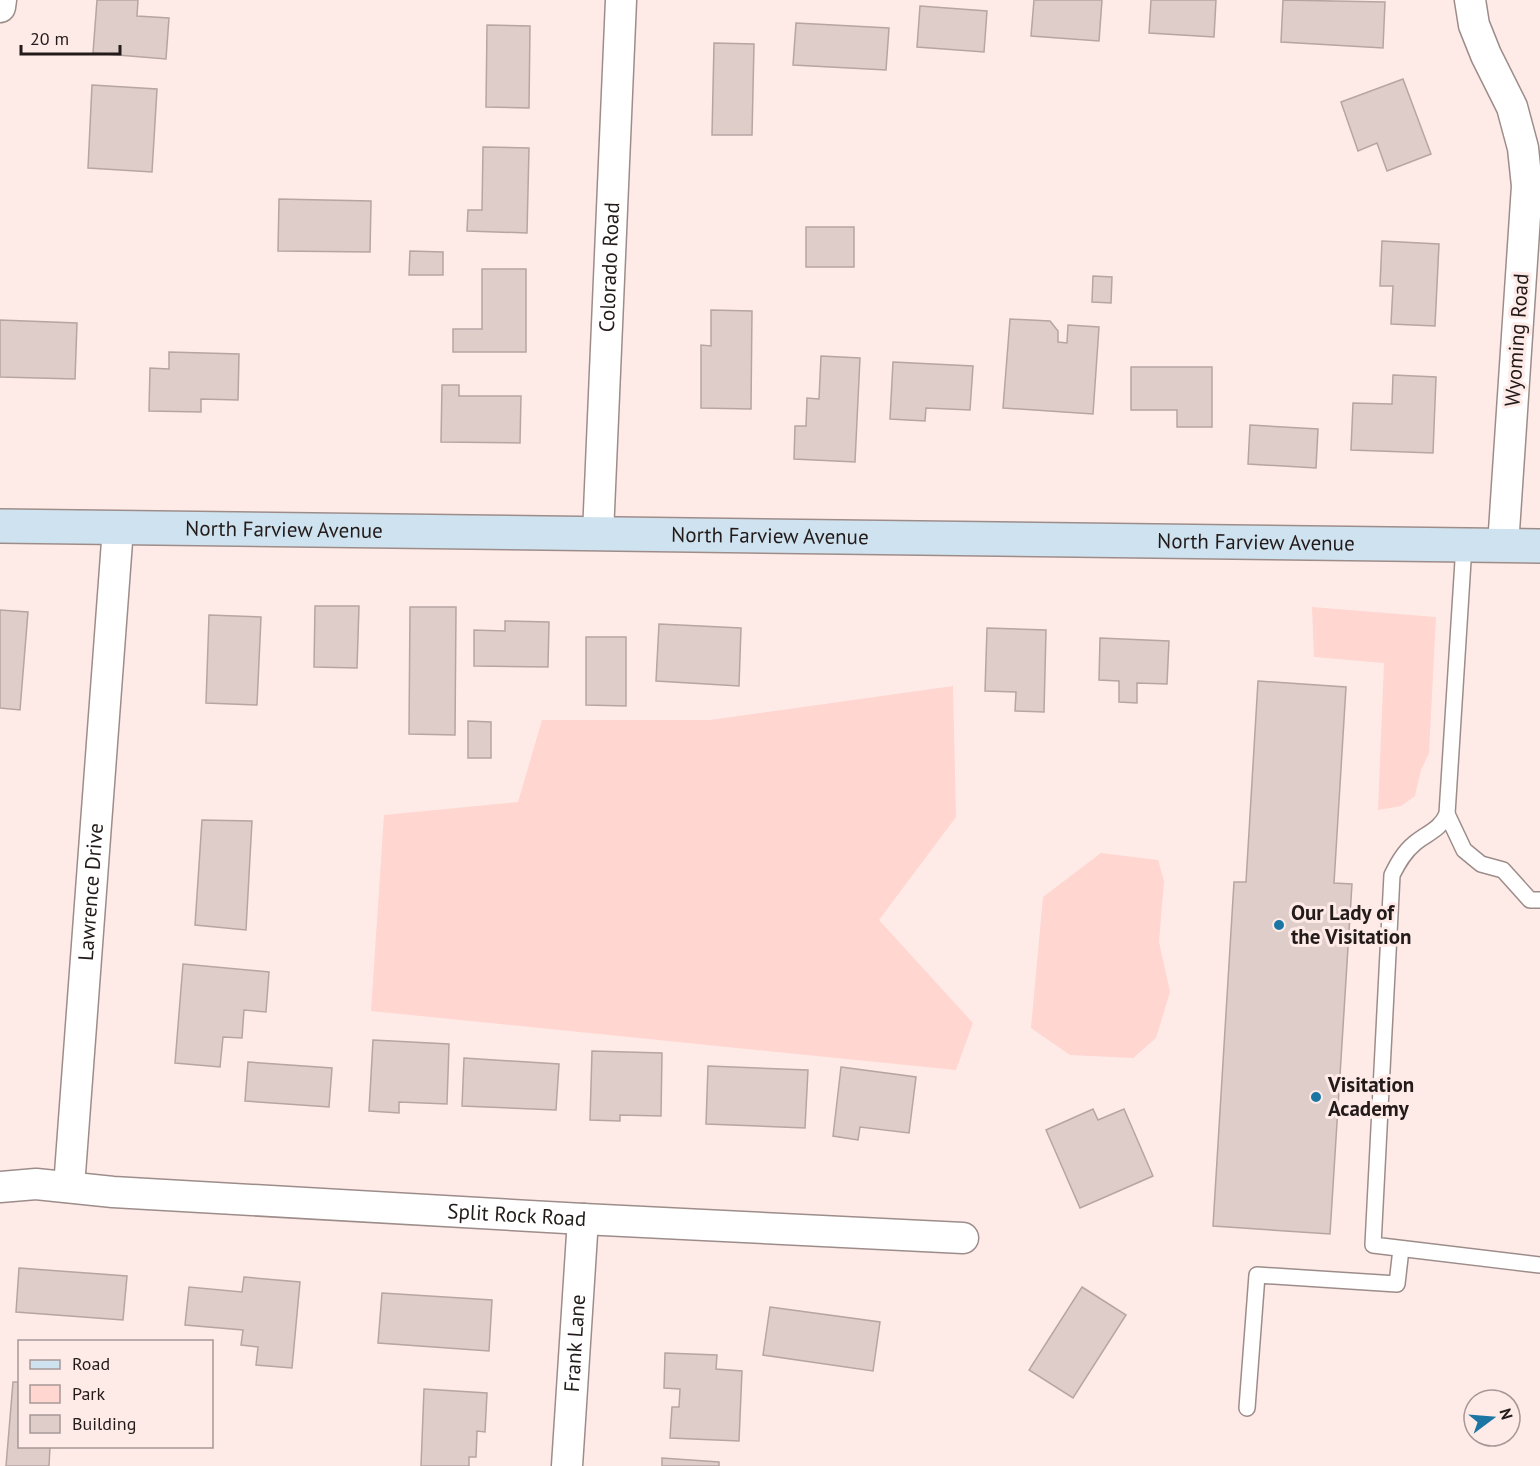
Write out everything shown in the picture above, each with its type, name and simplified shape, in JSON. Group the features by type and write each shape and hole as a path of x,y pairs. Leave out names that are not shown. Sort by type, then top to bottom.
{"street":[{"path":"0,0 0,7"},
{"name":"Colorado Road","path":"598,534 621,0"},
{"name":"Wyoming Road","path":"1470,0 1474,25 1512,107 1523,148 1527,186 1503,546"},
{"name":"North Farview Avenue","path":"0,526 1540,546"},
{"name":"Lawrence Drive","path":"69,1187 118,528"},
{"path":"0,1188 36,1184 69,1187"},
{"name":"Split Rock Road","path":"69,1187 582,1219 963,1238"},
{"name":"Frank Lane","path":"567,1466 582,1219"}],"lane":[{"path":"1464,545 1447,814 1444,822 1401,856 1392,875 1373,1245 1540,1265"},
{"path":"1447,814 1464,850 1481,864 1503,870 1530,900 1540,900"},
{"path":"1247,1408 1257,1275 1397,1284 1401,1249"}],"green space":[{"path":"1312,607 1436,617 1429,753 1421,770 1415,796 1401,806 1378,810 1384,663 1314,657"},
{"path":"953,686 956,817 879,920 973,1023 956,1070 371,1011 384,815 518,802 542,720 710,720"},
{"path":"1101,853 1158,860 1164,881 1159,942 1170,992 1156,1038 1133,1058 1070,1055 1031,1028 1043,897"}],"building":[{"path":"97,0 138,0 137,16 169,18 166,59 93,53"},
{"path":"1034,0 1102,0 1099,41 1031,36"},
{"path":"1151,0 1216,0 1214,37 1149,33"},
{"path":"1283,0 1385,2 1383,48 1281,42"},
{"path":"920,6 987,11 984,52 917,47"},
{"path":"796,23 889,28 886,70 793,65"},
{"path":"487,25 530,26 529,108 486,107"},
{"path":"714,43 754,44 752,135 712,135"},
{"path":"1403,79 1431,154 1387,171 1377,143 1358,151 1341,102"},
{"path":"92,85 157,89 152,172 88,168"},
{"path":"483,147 529,148 527,233 467,231 468,210 482,210"},
{"path":"279,199 371,201 370,252 278,251"},
{"path":"806,227 854,227 854,267 806,267"},
{"path":"1382,241 1439,244 1435,326 1391,324 1393,286 1380,286"},
{"path":"410,251 443,252 443,275 409,275"},
{"path":"482,269 526,269 526,352 453,352 453,329 482,329"},
{"path":"1093,276 1112,277 1111,303 1092,302"},
{"path":"711,310 752,311 751,409 701,408 701,345 711,346"},
{"path":"1010,319 1050,321 1058,331 1058,342 1067,343 1068,325 1099,327 1093,414 1003,408"},
{"path":"0,320 77,323 75,379 0,377"},
{"path":"169,352 239,354 238,400 201,399 201,412 149,411 150,368 169,369"},
{"path":"821,356 860,358 855,462 794,459 795,426 806,426 807,398 819,399"},
{"path":"893,362 973,366 970,410 926,408 925,421 890,419"},
{"path":"1131,367 1212,367 1212,427 1177,427 1177,410 1131,410"},
{"path":"1393,375 1436,377 1433,453 1351,450 1353,403 1392,404"},
{"path":"442,385 459,385 459,396 521,396 520,443 441,442"},
{"path":"1250,425 1318,429 1316,468 1248,464"},
{"path":"315,606 359,606 357,668 314,667"},
{"path":"410,607 456,607 455,735 409,734"},
{"path":"0,610 28,612 20,710 0,708"},
{"path":"209,615 261,617 257,705 206,703"},
{"path":"505,621 549,622 548,667 474,666 474,630 505,631"},
{"path":"659,624 741,628 739,686 656,681"},
{"path":"987,628 1046,630 1044,712 1015,711 1016,692 985,691"},
{"path":"586,637 626,637 626,706 586,705"},
{"path":"1100,638 1169,641 1167,684 1137,683 1137,703 1119,702 1119,681 1099,680"},
{"path":"1258,681 1346,687 1334,883 1352,884 1330,1234 1213,1226 1234,882 1246,882"},
{"path":"468,721 491,722 491,758 468,758"},
{"path":"202,820 252,821 246,930 195,925"},
{"path":"183,964 269,972 266,1012 244,1010 242,1038 223,1037 220,1067 175,1063"},
{"path":"373,1040 449,1044 447,1104 399,1102 399,1113 369,1111"},
{"path":"592,1051 662,1053 661,1116 620,1115 620,1121 590,1120"},
{"path":"464,1058 559,1064 556,1110 462,1106"},
{"path":"248,1062 332,1068 329,1107 245,1101"},
{"path":"708,1066 808,1070 805,1128 706,1124"},
{"path":"841,1067 916,1077 909,1133 860,1127 858,1140 833,1136"},
{"path":"1093,1109 1098,1120 1124,1109 1153,1176 1080,1208 1046,1130"},
{"path":"19,1268 127,1276 123,1320 16,1312"},
{"path":"244,1277 300,1282 292,1368 256,1365 258,1347 241,1345 243,1330 185,1325 189,1287 242,1292"},
{"path":"1082,1287 1126,1315 1073,1398 1029,1370"},
{"path":"382,1293 492,1300 489,1351 378,1343"},
{"path":"770,1307 880,1322 873,1371 763,1355"},
{"path":"665,1353 717,1355 716,1369 742,1371 739,1441 670,1438 672,1407 679,1407 680,1389 664,1388"},
{"path":"13,1382 18,1382 18,1448 50,1448 49,1466 6,1466"},
{"path":"424,1389 487,1393 485,1432 477,1431 476,1457 469,1457 469,1466 421,1466"},
{"path":"662,1458 719,1462 719,1466 662,1466"}],"place":[{"name":"Our Lady of the Visitation","path":"1279,925"},
{"name":"Visitation Academy","path":"1316,1097"}]}
